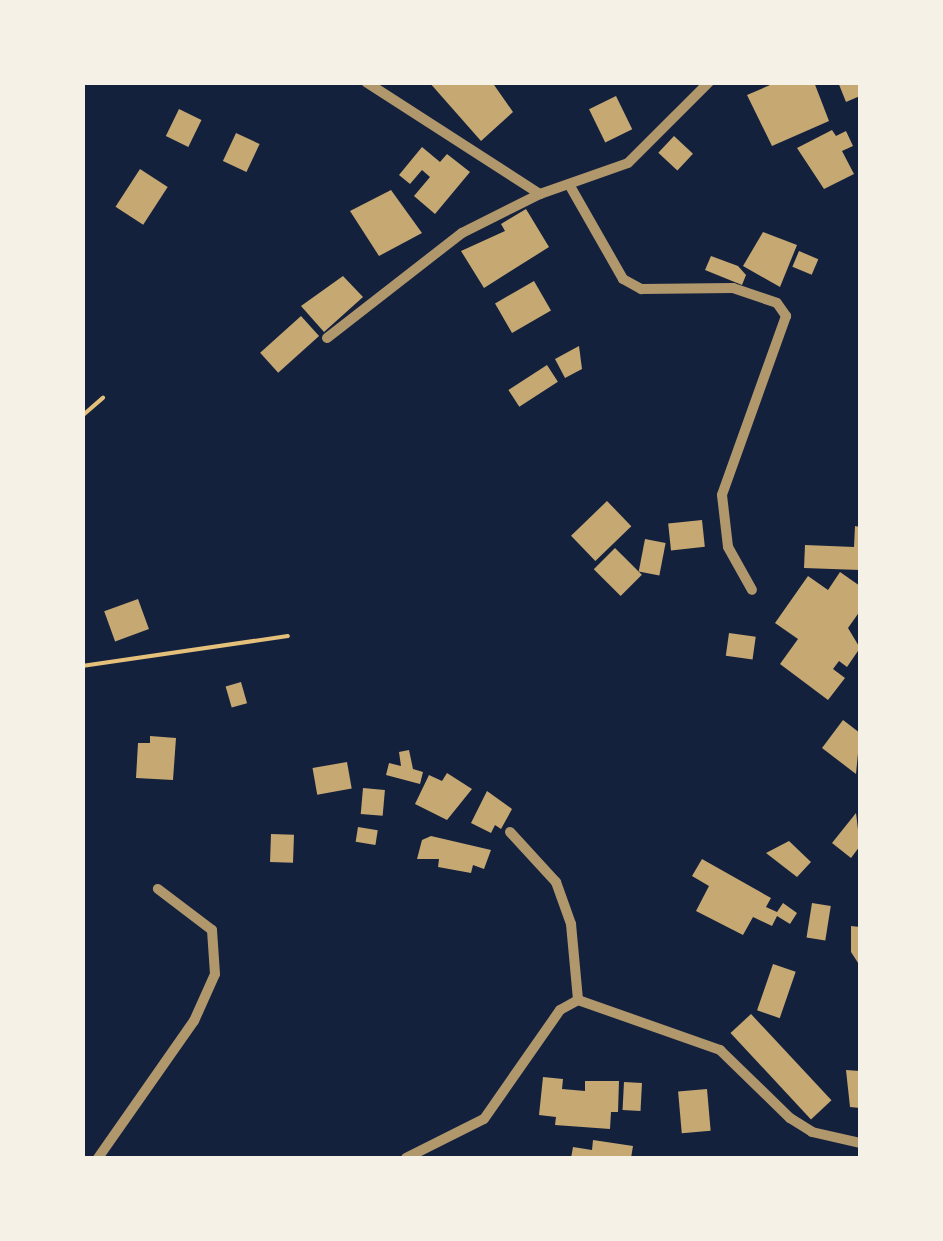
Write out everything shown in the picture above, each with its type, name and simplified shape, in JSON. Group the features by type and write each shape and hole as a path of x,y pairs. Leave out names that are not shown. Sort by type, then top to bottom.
{"street":[{"path":"366,82 540,194"},
{"path":"327,338 462,233 540,194 628,162 699,84"},
{"path":"570,186 623,279 641,290 733,288 777,303 786,316 787,328 730,460 722,494 728,547 752,590"},
{"path":"510,832 556,882 571,924 578,1000"},
{"path":"98,1158 194,1021 216,974 212,930 158,889"},
{"path":"406,1158 484,1119 560,1010 578,1000 720,1050 790,1118 812,1132 860,1144"}],"path":[{"path":"82,416 103,398"},
{"path":"82,666 288,636"}],"building":[{"path":"429,82 492,82 513,112 481,141"},
{"path":"777,82 814,82 829,121 772,146 747,95"},
{"path":"838,82 860,82 860,96 846,102"},
{"path":"616,96 632,129 605,142 589,109"},
{"path":"179,109 201,120 188,147 166,136"},
{"path":"832,130 836,136 846,131 853,146 842,151 854,174 824,189 797,148"},
{"path":"236,133 260,144 246,172 223,161"},
{"path":"674,136 693,154 677,171 658,153"},
{"path":"422,147 440,162 447,154 470,172 435,214 414,196 430,177 422,170 410,184 399,175"},
{"path":"140,169 168,187 143,225 115,207"},
{"path":"391,190 422,233 379,256 350,211"},
{"path":"526,209 549,247 484,288 461,251 505,231 501,224"},
{"path":"763,232 797,245 780,287 743,266"},
{"path":"799,251 818,259 812,275 792,267"},
{"path":"711,256 738,266 746,275 742,285 705,270"},
{"path":"343,276 363,297 324,332 301,306"},
{"path":"534,281 551,310 512,333 495,304"},
{"path":"301,316 319,336 278,373 260,353"},
{"path":"579,346 582,369 565,378 555,359"},
{"path":"547,365 558,382 519,407 508,390"},
{"path":"607,501 631,526 595,561 571,536"},
{"path":"702,520 705,547 671,550 668,524"},
{"path":"855,526 860,527 860,570 804,568 805,545 854,547"},
{"path":"645,539 666,543 659,575 639,571"},
{"path":"615,548 642,575 621,596 594,569"},
{"path":"840,572 860,586 860,611 848,628 860,648 847,667 839,661 833,669 845,678 828,700 780,664 798,639 775,623 808,576 828,590"},
{"path":"138,599 149,629 115,641 104,611"},
{"path":"729,633 756,637 753,660 726,656"},
{"path":"241,682 247,703 232,708 226,686"},
{"path":"843,720 860,733 856,774 822,748"},
{"path":"150,736 176,738 173,780 136,778 138,743 150,743"},
{"path":"409,750 413,769 423,772 420,784 386,775 389,763 401,766 399,752"},
{"path":"347,762 352,789 317,795 313,768"},
{"path":"447,773 472,789 447,820 415,804 429,775 442,781"},
{"path":"363,788 385,790 383,816 361,814"},
{"path":"487,791 512,809 501,829 495,825 491,833 471,823"},
{"path":"856,813 860,846 851,858 832,843"},
{"path":"358,827 378,830 375,845 356,842"},
{"path":"271,834 294,835 293,863 270,862"},
{"path":"431,836 491,850 484,869 473,865 471,873 438,867 439,859 417,859 422,840"},
{"path":"789,841 811,862 797,877 766,853"},
{"path":"702,859 771,898 766,907 777,912 783,903 797,913 790,924 777,916 772,926 753,917 743,935 696,911 709,886 692,876"},
{"path":"812,903 831,906 825,941 807,938"},
{"path":"851,926 860,927 860,966 851,952"},
{"path":"773,964 796,972 780,1018 757,1010"},
{"path":"751,1014 831,1100 811,1119 731,1033"},
{"path":"846,1070 860,1071 860,1108 850,1107"},
{"path":"543,1077 563,1079 562,1089 585,1091 585,1081 619,1081 618,1112 611,1112 610,1129 555,1125 556,1117 539,1115"},
{"path":"624,1082 642,1083 641,1111 623,1110"},
{"path":"707,1089 711,1131 682,1133 678,1092"},
{"path":"593,1140 633,1146 631,1158 571,1158 573,1147 592,1150"}]}
